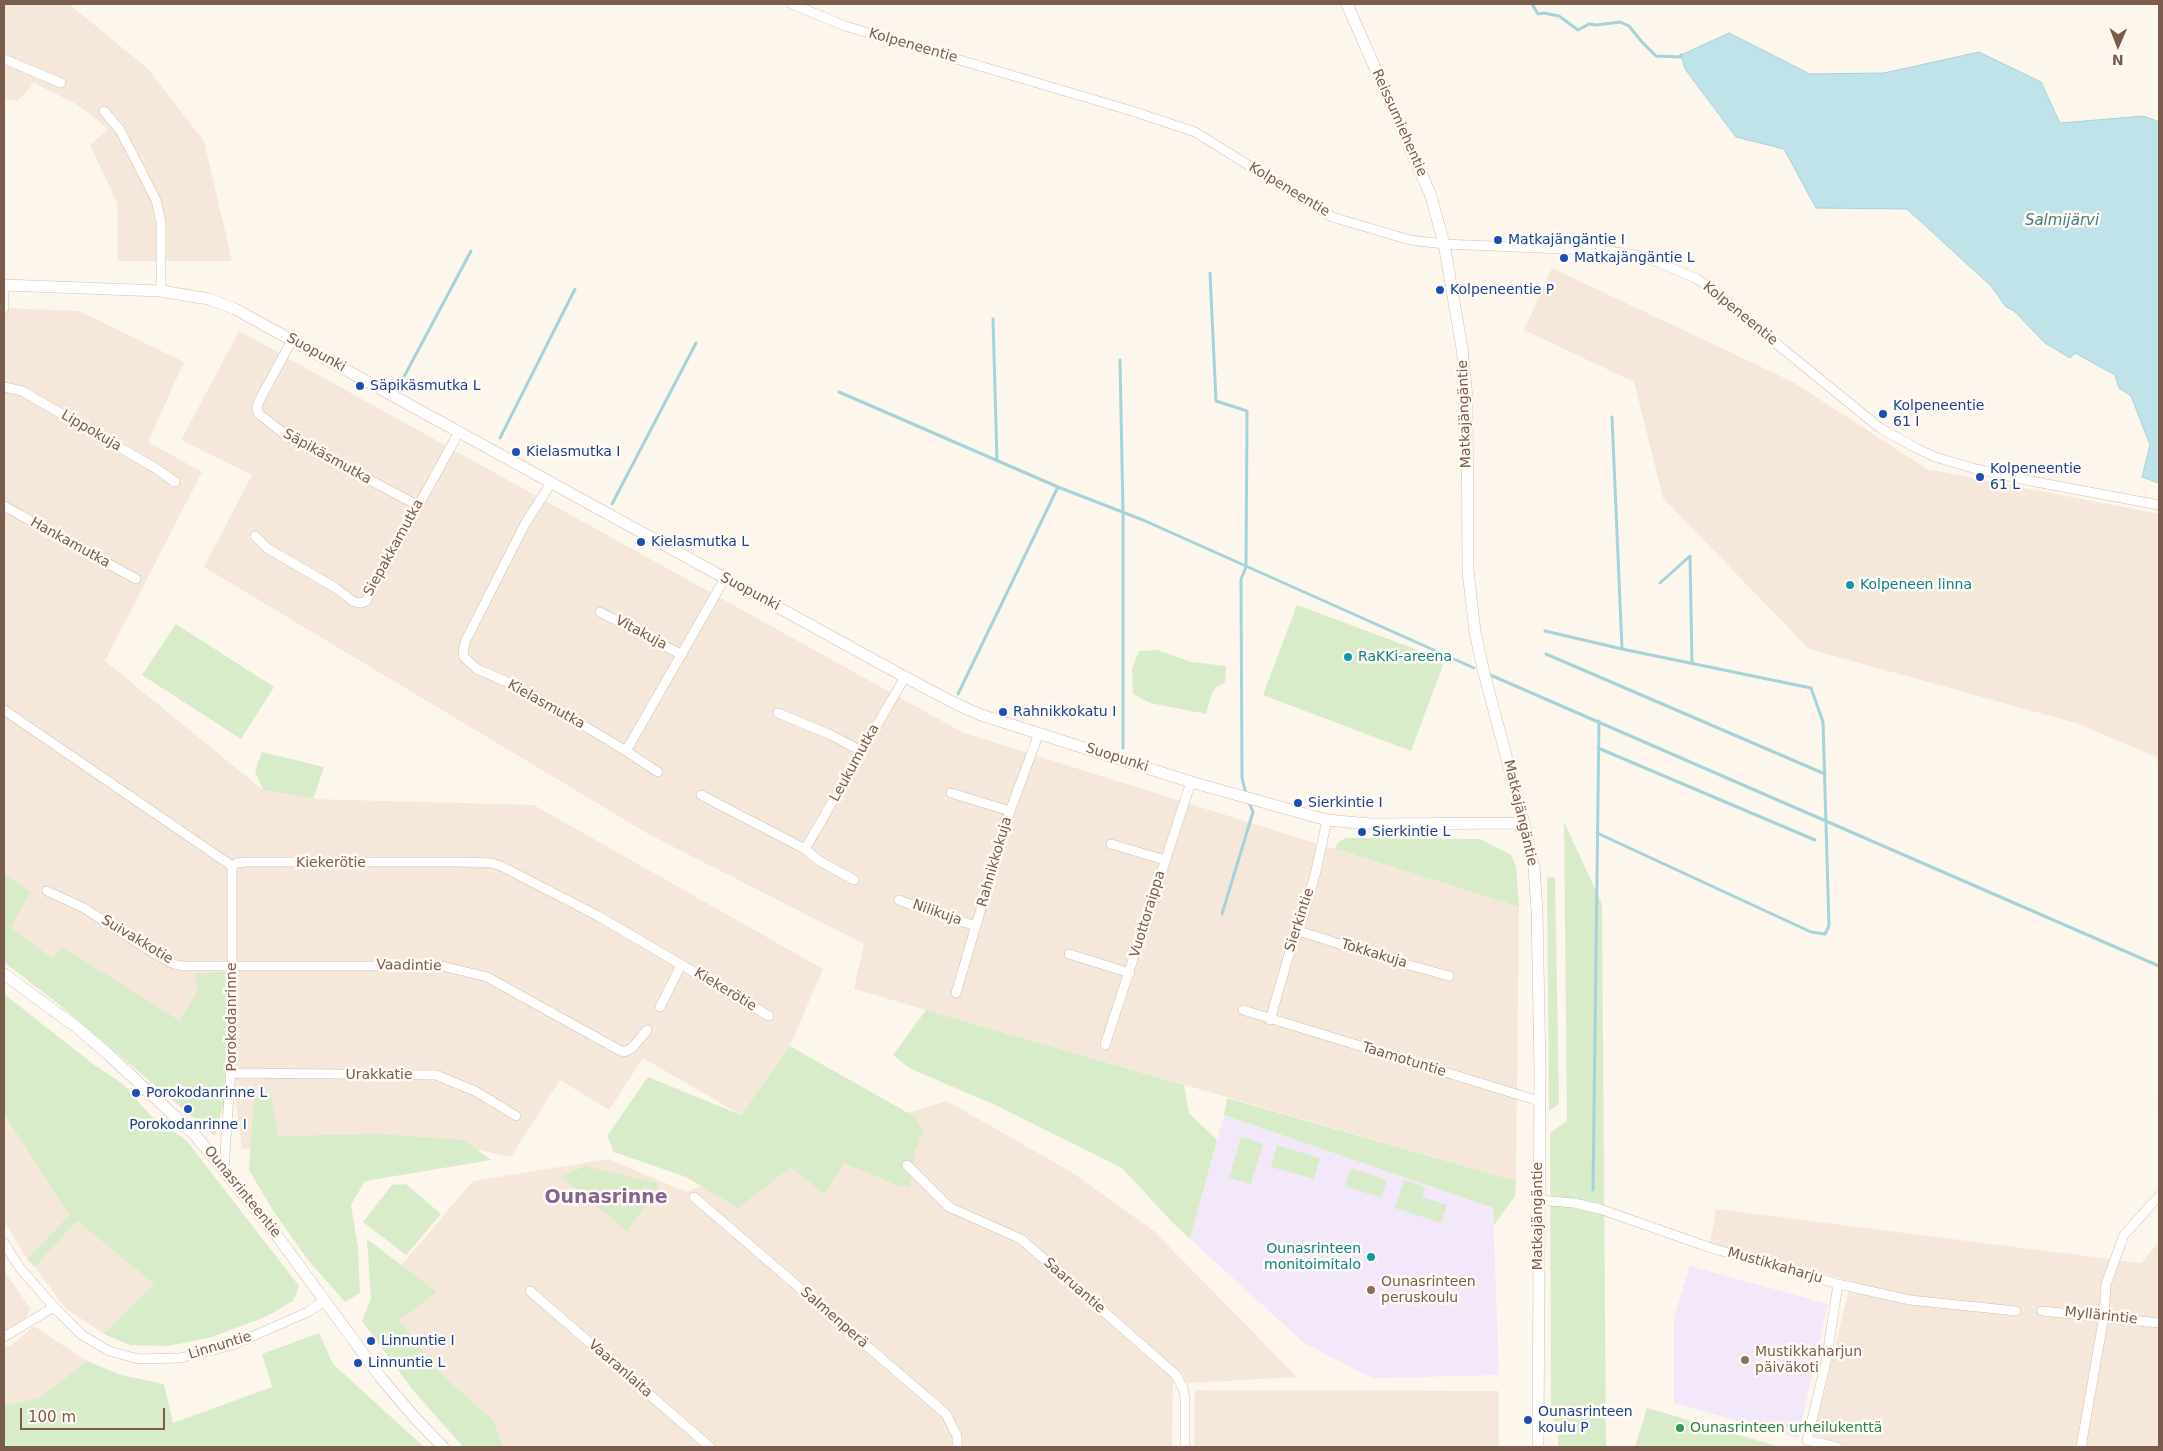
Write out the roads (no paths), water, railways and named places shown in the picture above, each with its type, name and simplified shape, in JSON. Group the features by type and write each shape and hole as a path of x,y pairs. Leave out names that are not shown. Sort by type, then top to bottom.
{"street":[{"name":"Kolpeneentie","path":"792,4 845,26 1132,111 1195,132 1332,216 1410,240 1444,244 1608,251 1636,255 1658,262 1697,279 1715,291 1880,428 1916,448 1935,457 1976,468 2036,482 2159,505"},
{"name":"Reissumiehentie","path":"1347,4 1431,196 1444,244"},
{"path":"4,59 61,83"},
{"path":"104,111 120,130 156,200 161,222 161,291"},
{"name":"Matkajängäntie","path":"1444,244 1462,348 1467,398 1468,571 1475,632 1534,868 1537,911 1539,1102 1538,1447"},
{"path":"4,285 4,308"},
{"name":"Suopunki","path":"4,285 161,291 210,299 235,309 905,677 981,715 1191,782 1326,820 1370,824 1524,823"},
{"name":"Säpikäsmutka","path":"292,340 259,401 257,408 259,414 287,436 417,505"},
{"name":"Lippokuja","path":"4,387 22,391 175,482"},
{"name":"Siepakkamutka","path":"255,536 266,548 334,587 354,602 361,603 366,601 417,505 459,432"},
{"name":"Kielasmutka","path":"551,483 525,524 462,650 464,657 477,669 537,699 626,751"},
{"name":"Hankamutka","path":"4,506 136,579"},
{"path":"658,772 626,751 725,578"},
{"name":"Vitakuja","path":"600,612 682,655"},
{"name":"Leukumutka","path":"805,849 905,677"},
{"path":"4,710 232,866"},
{"path":"778,713 831,735 861,751"},
{"name":"Rahnikkokuja","path":"956,993 1010,811 1039,733"},
{"name":"Vuottoraippa","path":"1105,1045 1191,782"},
{"path":"951,793 1010,811"},
{"path":"701,795 805,849 818,860 854,880"},
{"name":"Sierkintie","path":"1270,1020 1290,951 1299,930 1318,862 1326,820"},
{"path":"1110,844 1165,860"},
{"name":"Kiekerötie","path":"232,866 237,863 246,862 491,864 512,870 598,916 769,1016"},
{"name":"Porokodanrinne","path":"224,1168 232,1073 232,866"},
{"name":"Suivakkotie","path":"48,891 84,908 166,961 182,966 232,965"},
{"name":"Nilikuja","path":"899,900 976,926"},
{"name":"Tokkakuja","path":"1299,930 1380,958 1449,976"},
{"path":"1069,954 1130,973"},
{"name":"Vaadintie","path":"232,965 442,966 487,977 624,1052 640,1041 647,1030"},
{"name":"Kiekerötie","path":"660,1007 682,965"},
{"name":"Ounasrinteentie","path":"4,974 79,1029 195,1135 224,1168 325,1300 382,1379 443,1447"},
{"name":"Taamotuntie","path":"1243,1010 1270,1020 1539,1102"},
{"name":"Urakkatie","path":"232,1073 436,1075 475,1091 516,1116"},
{"name":"Saaruantie","path":"907,1165 949,1207 1021,1239 1176,1375 1183,1388 1185,1399 1185,1447"},
{"path":"2082,1447 2104,1316 2106,1284 2124,1235 2159,1196"},
{"name":"Salmenperä","path":"694,1197 946,1414 957,1436 957,1447"},
{"name":"Mustikkaharju","path":"1538,1200 1574,1203 1600,1209 1711,1248 1838,1284 1910,1300 2016,1312"},
{"name":"Linnuntie","path":"4,1243 20,1268 54,1307 82,1335 95,1344 125,1356 155,1359 195,1355 235,1344 308,1312 325,1300"},
{"path":"1837,1447 1807,1440 1826,1362 1838,1284"},
{"name":"Vaaranlaita","path":"530,1291 710,1447"},
{"path":"4,1337 54,1307"},
{"name":"Myllärintie","path":"2042,1311 2159,1323"}],"water":[{"name":"Salmijärvi","path":"1729,33 1810,74 1884,73 1979,52 2041,82 2060,123 2144,116 2159,122 2159,483 2142,477 2150,445 2131,396 2119,388 2115,375 2075,353 2070,358 2045,343 2014,311 2006,307 1991,286 1907,209 1816,208 1784,149 1736,137 1685,69 1681,55"}],"waterway":[{"path":"1532,4 1538,14 1544,13 1559,16 1578,30 1589,24 1597,25 1620,22 1629,26 1656,56 1680,57 1681,55"},
{"path":"398,388 471,251"},
{"path":"1210,273 1216,401 1247,411 1246,567 1241,579 1242,778 1246,794"},
{"path":"500,438 575,289"},
{"path":"993,319 997,461"},
{"path":"612,504 696,343"},
{"path":"1120,360 1123,513 1123,748"},
{"path":"839,392 1058,487 1143,520 1474,668"},
{"path":"1597,833 1811,932 1825,934 1829,926 1823,722 1811,688 1622,649 1612,417"},
{"path":"958,694 1058,487"},
{"path":"1660,583 1690,556 1692,663"},
{"path":"1545,631 1622,649"},
{"path":"1546,654 1825,774"},
{"path":"1488,674 2159,966"},
{"path":"1593,1190 1599,721"},
{"path":"1598,748 1815,840"},
{"path":"1222,914 1253,812 1248,800"}],"place":[{"name":"Matkajängäntie I","path":"1498,240"},
{"name":"Matkajängäntie L","path":"1564,258"},
{"name":"Kolpeneentie P","path":"1440,290"},
{"name":"Säpikäsmutka L","path":"360,386"},
{"name":"Kolpeneentie 61 I","path":"1883,414"},
{"name":"Kielasmutka I","path":"516,452"},
{"name":"Kolpeneentie 61 L","path":"1980,477"},
{"name":"Kielasmutka L","path":"641,542"},
{"name":"Kolpeneen linna","path":"1850,585"},
{"name":"RaKKi-areena","path":"1348,657"},
{"name":"Rahnikkokatu I","path":"1003,712"},
{"name":"Sierkintie I","path":"1298,803"},
{"name":"Sierkintie L","path":"1362,832"},
{"name":"Porokodanrinne L","path":"136,1093"},
{"name":"Porokodanrinne I","path":"188,1109"},
{"name":"Ounasrinteen monitoimitalo","path":"1371,1257"},
{"name":"Ounasrinteen peruskoulu","path":"1371,1290"},
{"name":"Linnuntie I","path":"371,1341"},
{"name":"Mustikkaharjun päiväkoti","path":"1745,1360"},
{"name":"Linnuntie L","path":"358,1363"},
{"name":"Ounasrinteen koulu P","path":"1528,1420"},
{"name":"Ounasrinteen urheilukenttä","path":"1680,1428"}],"district":[{"name":"Ounasrinne","path":"606,1198"}]}
